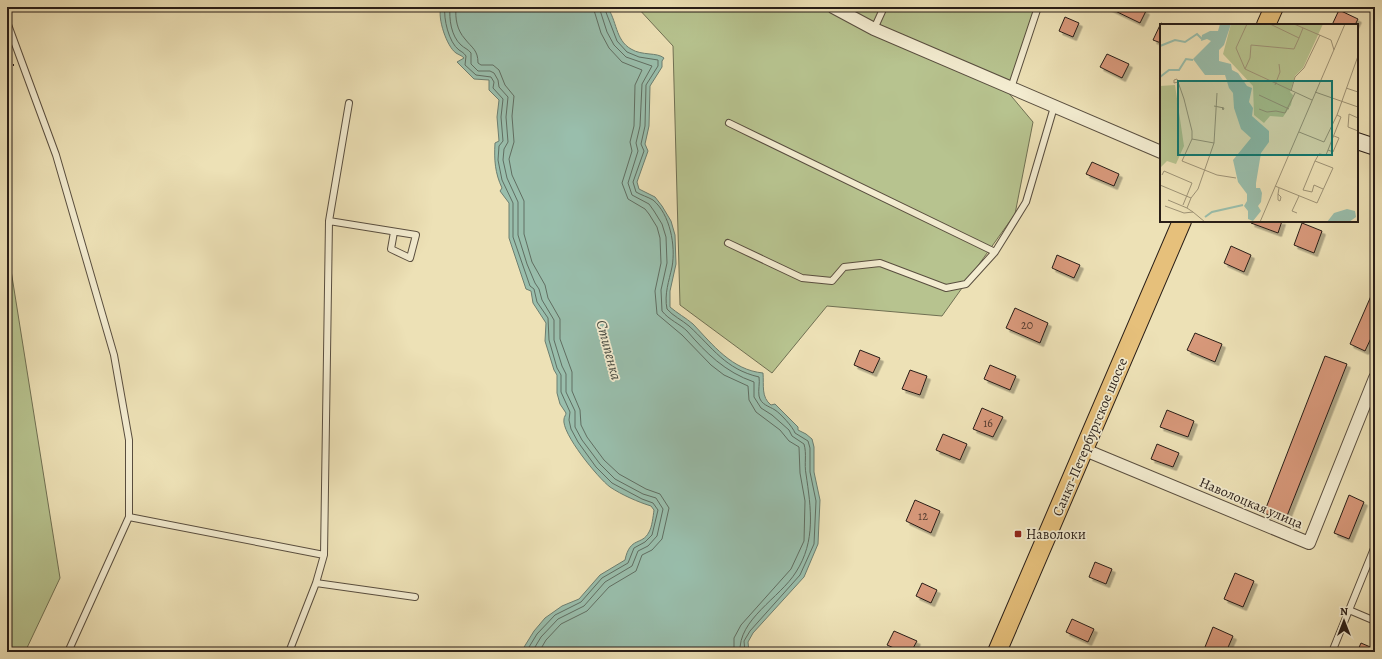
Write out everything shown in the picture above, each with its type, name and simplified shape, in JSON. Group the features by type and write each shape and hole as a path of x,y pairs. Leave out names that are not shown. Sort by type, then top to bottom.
{"main road":[{"path":"1266,24 1274,7"},
{"name":"Санкт-Петербургское шоссе","path":"997,652 1182,222"}],"street":[{"path":"833,7 874,28 1160,152"},
{"path":"1358,141 1375,147"},
{"name":"Наволоцкая улица","path":"1085,450 1309,543 1375,378"}],"lane":[{"path":"874,28 884,7"},
{"path":"1011,88 1038,7"},
{"path":"7,22 56,155 114,355 129,440 129,517 68,652"},
{"path":"289,652 316,583 324,555 329,221 349,103"},
{"path":"728,243 802,278 832,281 844,267 880,263 946,288 966,284 995,252 1026,202 1054,107"},
{"path":"729,123 995,252"},
{"path":"329,221 416,235 410,258 390,249 394,232"},
{"path":"129,517 324,555"},
{"path":"1332,652 1375,546"},
{"path":"316,583 415,597"},
{"path":"1349,610 1375,621"}],"shaded area":[{"path":"637,7 1035,7 1007,91 1033,122 1015,214 942,316 827,306 772,373 680,305 673,46"},
{"path":"7,245 60,578 25,652 7,652"}],"water":[{"name":"Стипенка","path":"441,7 607,7 619,35 626,45 635,51 657,55 664,58 662,61 662,67 650,86 649,126 645,144 648,151 637,182 639,189 655,197 662,206 671,221 675,235 676,264 670,291 670,307 693,324 716,348 733,362 752,371 763,373 764,395 768,402 771,405 775,404 798,427 798,430 812,439 814,447 814,472 820,500 818,544 804,577 753,633 748,642 749,652 521,652 534,631 545,618 562,606 579,599 600,575 625,560 630,547 643,539 649,532 652,525 654,510 651,506 620,493 604,482 581,455 568,434 564,419 566,413 560,404 557,393 557,375 545,341 546,323 533,303 531,291 526,289 509,238 509,203 500,191 502,188 496,172 495,161 495,143 499,141 497,117 499,100 489,90 489,80 474,79 457,62 464,58 453,50 446,39 440,18"}],"building":[{"path":"1107,7 1137,7 1146,11 1140,23"},
{"path":"1339,10 1358,19 1356,24 1332,24"},
{"path":"1065,17 1079,23 1073,37 1059,31"},
{"path":"1160,25 1160,43 1153,40"},
{"path":"1107,54 1129,64 1122,78 1100,67"},
{"path":"1092,162 1119,174 1114,186 1086,174"},
{"path":"1252,222 1282,222 1278,233"},
{"path":"1302,223 1322,231 1314,253 1294,245"},
{"path":"1231,246 1251,255 1244,272 1224,263"},
{"path":"1057,255 1080,265 1074,278 1052,268"},
{"path":"1371,296 1375,298 1375,337 1372,336 1365,351 1350,344"},
{"path":"1015,308 1048,323 1040,343 1006,328"},
{"path":"1195,333 1222,344 1215,362 1187,350"},
{"path":"860,350 880,358 873,373 854,365"},
{"path":"1325,356 1347,364 1285,521 1264,513"},
{"path":"990,365 1016,376 1010,390 984,379"},
{"path":"910,370 927,376 920,395 902,389"},
{"path":"982,408 1003,417 993,437 973,429"},
{"path":"1167,410 1194,421 1188,437 1160,427"},
{"path":"943,434 967,444 960,460 936,450"},
{"path":"1157,444 1179,453 1173,467 1151,459"},
{"path":"1349,495 1364,502 1349,539 1334,533"},
{"path":"915,500 940,511 931,533 906,521"},
{"path":"1095,562 1112,569 1106,584 1089,577"},
{"path":"1235,573 1254,581 1243,607 1224,599"},
{"path":"922,583 937,590 931,603 916,596"},
{"path":"1072,619 1094,629 1088,642 1066,632"},
{"path":"1213,627 1233,636 1226,652 1203,652"},
{"path":"894,631 917,641 911,652 903,652 887,645"},
{"path":"1361,643 1375,649 1375,652 1357,652"}],"place":[{"name":"Наволоки","path":"1018,534"}]}
